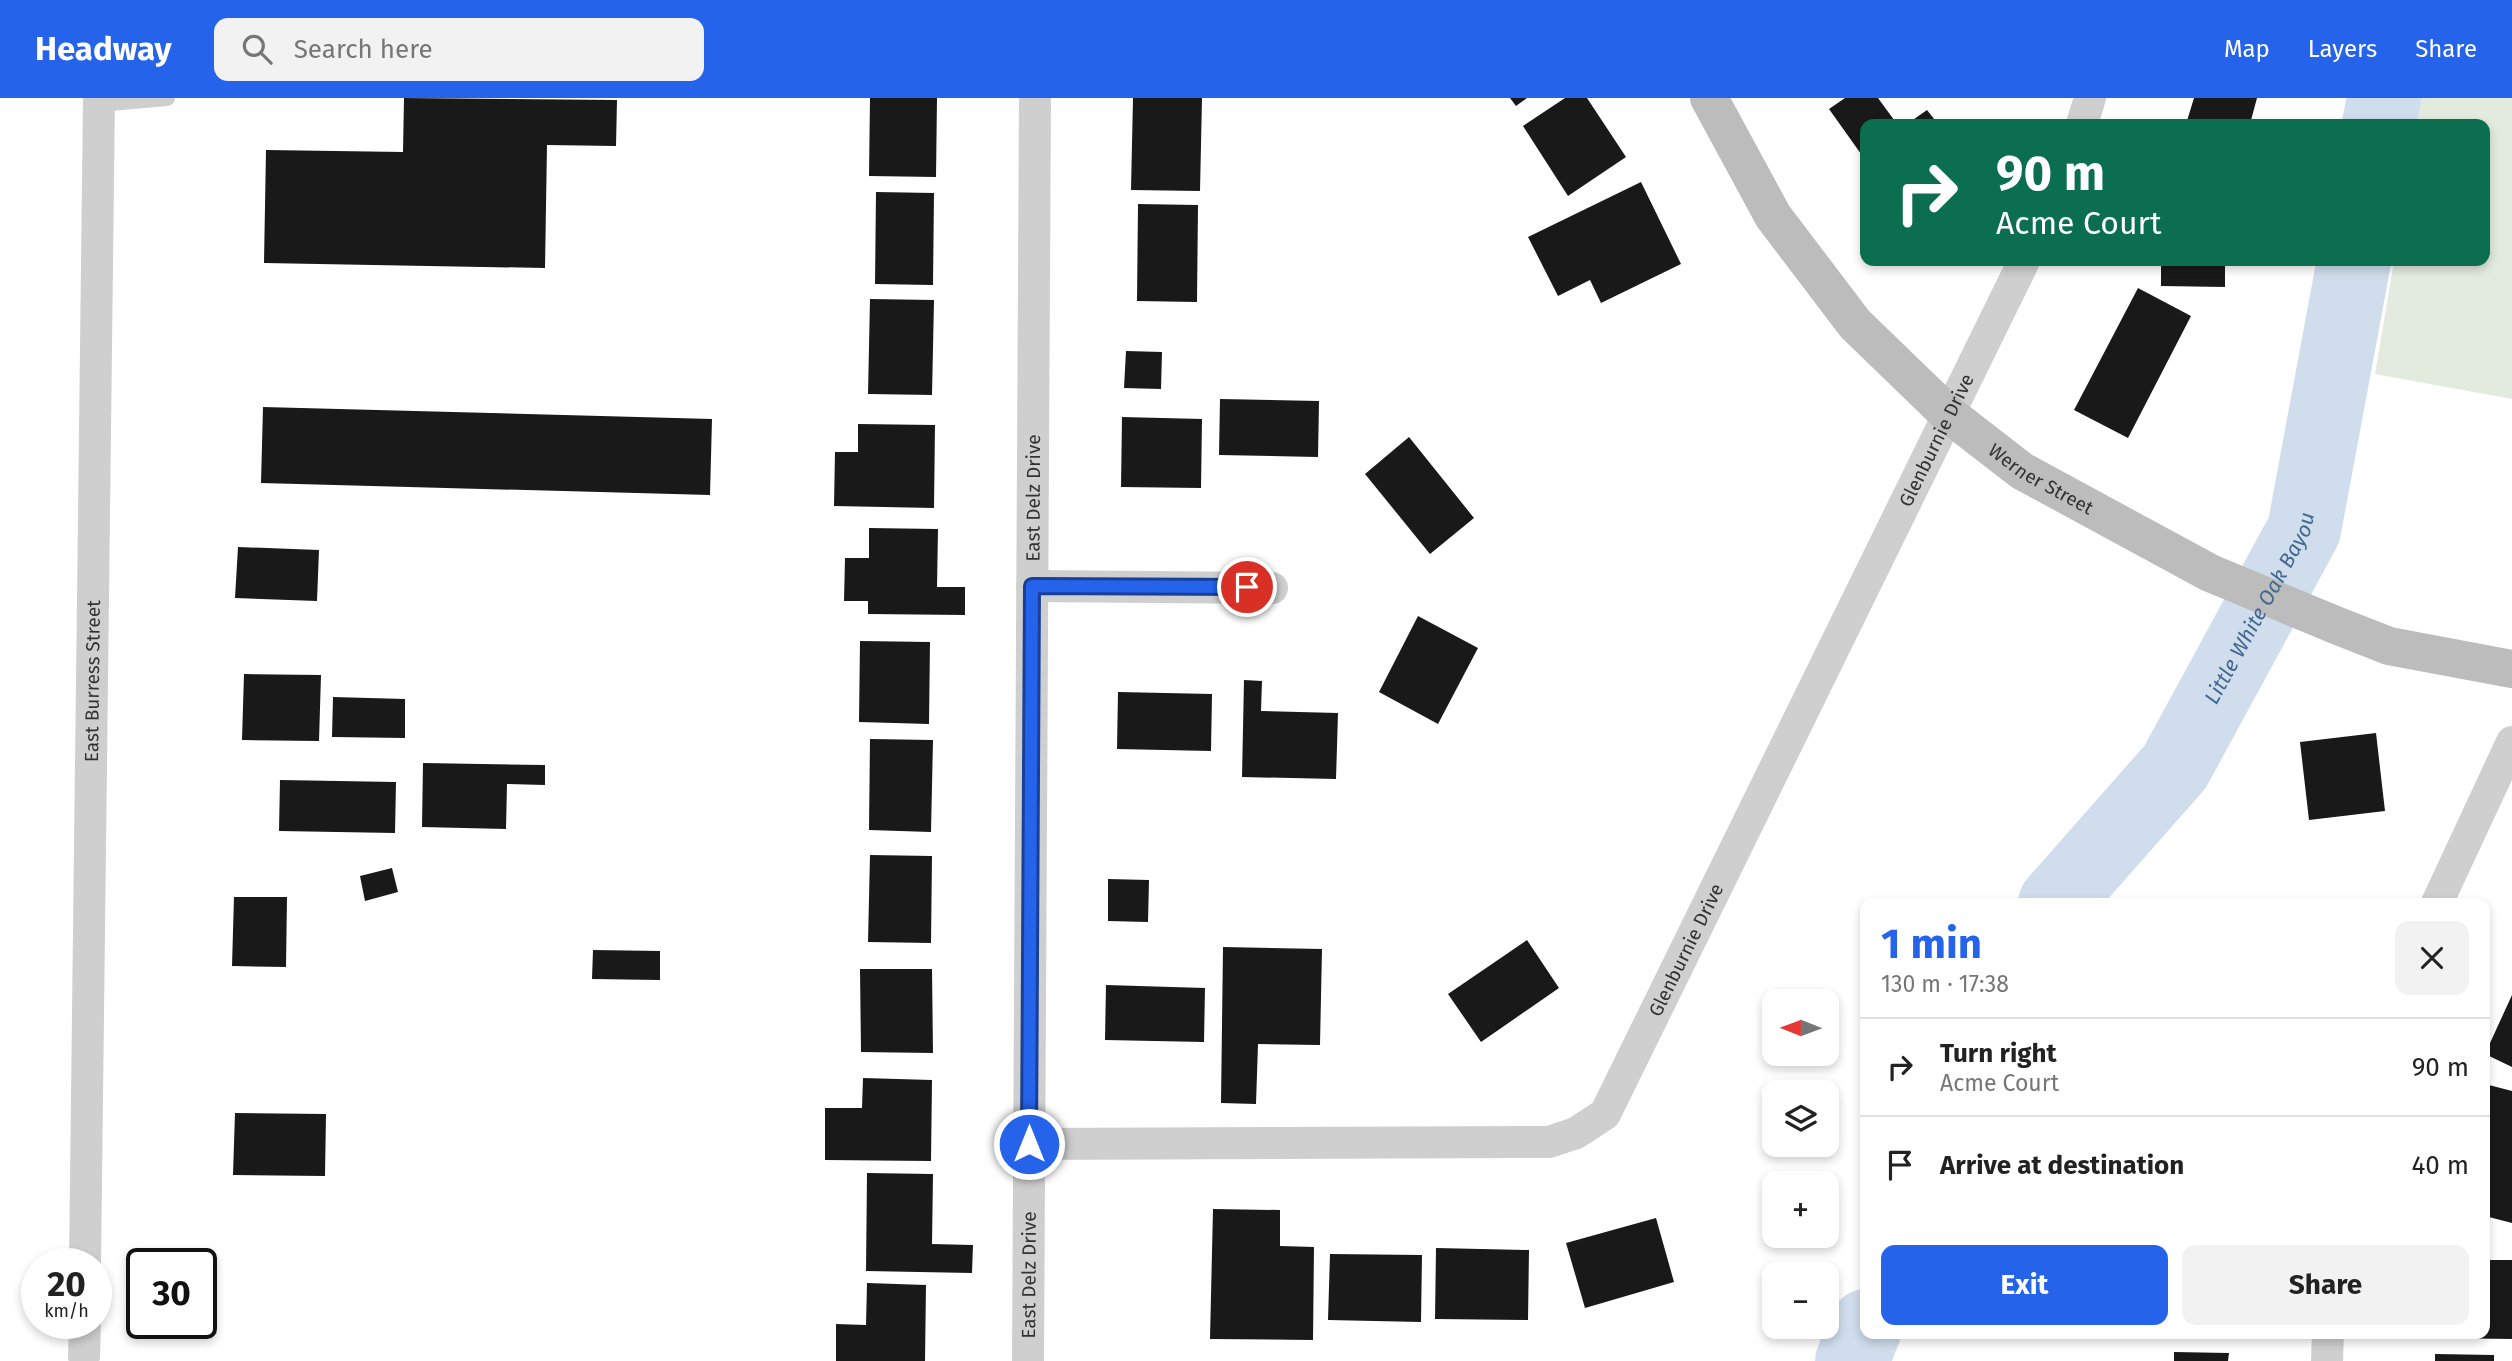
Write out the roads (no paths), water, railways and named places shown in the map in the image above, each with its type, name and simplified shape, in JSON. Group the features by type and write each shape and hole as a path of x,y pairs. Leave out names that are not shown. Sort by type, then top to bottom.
{"street":[{"name":"East Delz Drive","path":"1028,1361 1035,98"},
{"name":"Werner Street","path":"1709,98 1773,216 1855,324 1947,413 2022,471 2210,573 2338,626 2389,646 2512,669"},
{"path":"2084,119 2090,98"},
{"name":"East Burress Street","path":"85,1248 99,101"},
{"name":"Glenburnie Drive","path":"1029,1144 1549,1142 1576,1133 1605,1114 2021,266"},
{"path":"1032,586 1272,588"},
{"path":"2439,898 2512,742"},
{"path":"84,1358 85,1339"},
{"path":"2327,1361 2328,1339"}],"lane":[{"path":"99,101 167,98"}],"waterway":[{"name":"Little White Oak Bayou","path":"2380,119 2384,98"},
{"name":"Little White Oak Bayou","path":"2059,898 2175,767 2304,530 2353,266"},
{"name":"Little White Oak Bayou","path":"1852,1361 1861,1339"}]}
